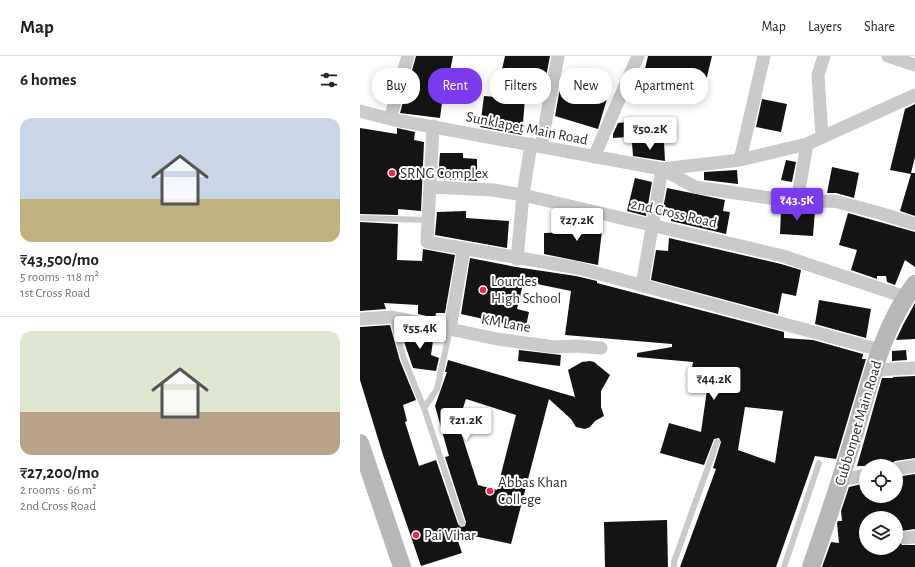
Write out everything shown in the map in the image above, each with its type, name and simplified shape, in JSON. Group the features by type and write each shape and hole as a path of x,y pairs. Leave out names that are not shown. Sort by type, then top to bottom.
{"street":[{"path":"390,118 408,56"},
{"path":"517,258 523,195 558,56"},
{"path":"594,157 638,56"},
{"path":"740,160 764,56"},
{"path":"822,136 818,75 824,56"},
{"path":"888,56 915,65"},
{"name":"Sunklapet Main Road","path":"360,111 390,118 662,169 740,160 807,144 915,94"},
{"path":"433,126 426,242 578,268 880,350"},
{"path":"797,202 807,144"},
{"path":"642,286 662,169 695,187 797,202 834,202 876,212 915,224"},
{"name":"2nd Cross Road","path":"430,187 493,190 523,195 652,224 783,256 910,291"},
{"path":"450,329 464,248"},
{"name":"Cubbonpet Main Road","path":"811,567 841,480 880,350 910,291"},
{"name":"KM Lane","path":"360,319 392,317 497,339 555,347 577,346 601,348"},
{"path":"874,370 915,368"},
{"path":"360,443 366,480 402,567"},
{"path":"903,468 915,466"},
{"path":"841,480 859,476"}],"lane":[{"path":"360,218 427,220"},
{"path":"392,317 404,359 424,408 462,524"},
{"path":"424,408 436,389 450,329"},
{"path":"674,567 674,562 717,442"},
{"path":"784,567 819,463"}],"building":[{"path":"416,56 453,56 451,68 428,68 428,104 442,104 440,118 400,113 403,104 420,104 420,68 413,68"},
{"path":"505,56 550,56 548,68 502,68"},
{"path":"648,56 712,56 708,73 708,68 645,68"},
{"path":"559,93 559,104 605,104 598,129 555,116"},
{"path":"484,96 490,96 490,104 525,104 522,135 480,127"},
{"path":"762,99 787,104 781,132 756,127"},
{"path":"915,104 915,157 911,173 915,173 915,216 900,211 911,174 890,170 905,109"},
{"path":"627,122 628,137 613,138 613,134 618,123"},
{"name":"SRNG Complex","path":"360,128 397,134 397,128 415,132 414,140 424,142 421,211 398,209 398,215 360,214"},
{"path":"664,142 665,161 633,156 632,143"},
{"path":"440,153 463,153 463,158 477,159 477,181 438,179"},
{"path":"786,160 796,162 792,182 781,180"},
{"path":"832,167 859,173 854,198 836,193 827,193"},
{"path":"737,170 738,184 704,180 704,172"},
{"path":"635,178 652,182 646,216 627,211"},
{"path":"667,188 725,200 723,211 730,212 726,234 671,221 671,216 662,214"},
{"path":"781,209 815,211 813,236 780,234"},
{"path":"466,211 466,218 509,221 507,248 435,235 437,212"},
{"path":"848,213 915,232 915,267 905,260 895,285 887,282 886,276 877,276 877,279 851,270 857,250 839,245"},
{"path":"575,215 603,222 598,265 544,254 544,233 573,232"},
{"path":"360,222 398,224 397,260 422,261 423,249 455,255 445,313 436,313 435,318 418,314 418,305 384,303 386,309 360,311"},
{"path":"669,238 801,270 796,296 782,293 778,314 651,280 656,250 668,251"},
{"path":"470,258 597,281 597,283 784,332 784,338 813,340 863,354 862,359 866,359 836,459 815,456 776,567 680,567 716,469 713,468 721,442 719,438 714,439 704,465 660,453 669,423 701,432 707,390 689,386 693,362 637,357 637,353 672,347 672,344 565,335 571,291 537,284 537,287 523,284 517,309 529,312 525,331 504,329 506,324 461,314","holes":["745,407 783,411 775,463 738,450"]},
{"path":"819,300 871,309 866,338 815,324"},
{"path":"915,303 915,339 896,340 903,325"},
{"path":"390,325 400,361 416,400 403,405 407,421 405,422 419,466 436,460 458,524 461,527 465,526 466,522 445,457 449,456 435,406 447,372 445,372 448,360 575,397 568,370 582,362 590,361 594,362 610,375 601,391 601,407 604,416 585,429 576,427 571,419 549,399 511,544 455,532 462,553 421,566 383,455 360,380 360,327","holes":["466,399 516,415 497,490 478,485 458,423"]},
{"path":"400,330 434,334 431,355 439,358 436,371 413,368"},
{"path":"519,350 561,355 560,366 518,361"},
{"path":"906,350 907,360 892,361 892,351"},
{"path":"915,376 915,458 903,460 859,459 859,466 857,466 882,378"},
{"path":"915,474 915,529 903,531 903,511 859,511 859,555 903,555 903,545 915,545 915,567 822,567 831,542 839,543 837,523 838,521 842,521 841,511 849,487 859,485 859,503 903,503 903,476"},
{"path":"667,520 668,567 605,567 604,522"}],"place":[{"name":"SRNG Complex","path":"392,173"},
{"name":"Lourdes High School","path":"483,290"},
{"name":"Abbas Khan College","path":"490,491"},
{"name":"Pai Vihar","path":"416,535"}]}
